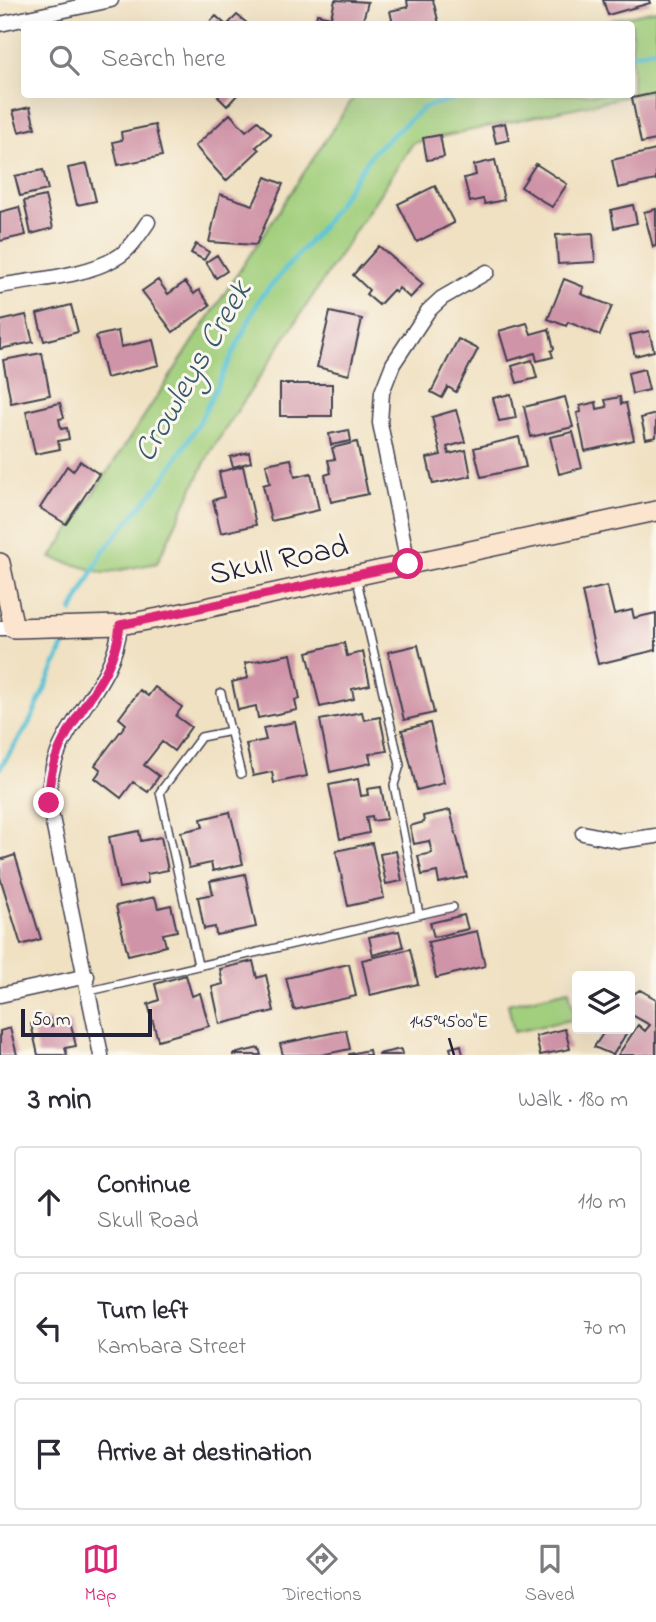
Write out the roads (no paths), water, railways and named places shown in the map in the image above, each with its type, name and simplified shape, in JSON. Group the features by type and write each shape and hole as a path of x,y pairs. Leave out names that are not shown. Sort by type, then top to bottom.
{"street":[{"path":"0,24 111,0"},
{"path":"0,286 106,262 132,244 148,222"},
{"path":"408,564 380,422 382,392 393,365 428,311 442,298 486,272"},
{"name":"Skull Road","path":"7,628 120,625 656,511"},
{"path":"0,562 7,628"},
{"path":"101,1055 89,984 49,803 48,780 54,757 65,735 115,654 120,625"},
{"path":"583,833 620,841 656,836"},
{"path":"0,995 89,984"}],"lane":[{"path":"356,576 400,765 394,785 419,914"},
{"path":"221,693 241,774"},
{"path":"198,965 160,792 201,737 231,731"},
{"path":"89,984 198,965 453,907"}],"waterway":[{"name":"Crowleys Creek","path":"635,53 656,49"},
{"name":"Crowleys Creek","path":"72,611 104,550 163,480 199,423 260,298 322,227 373,152 423,108 455,98"},
{"name":"Crowleys Creek","path":"0,768 30,722 63,647"}]}
